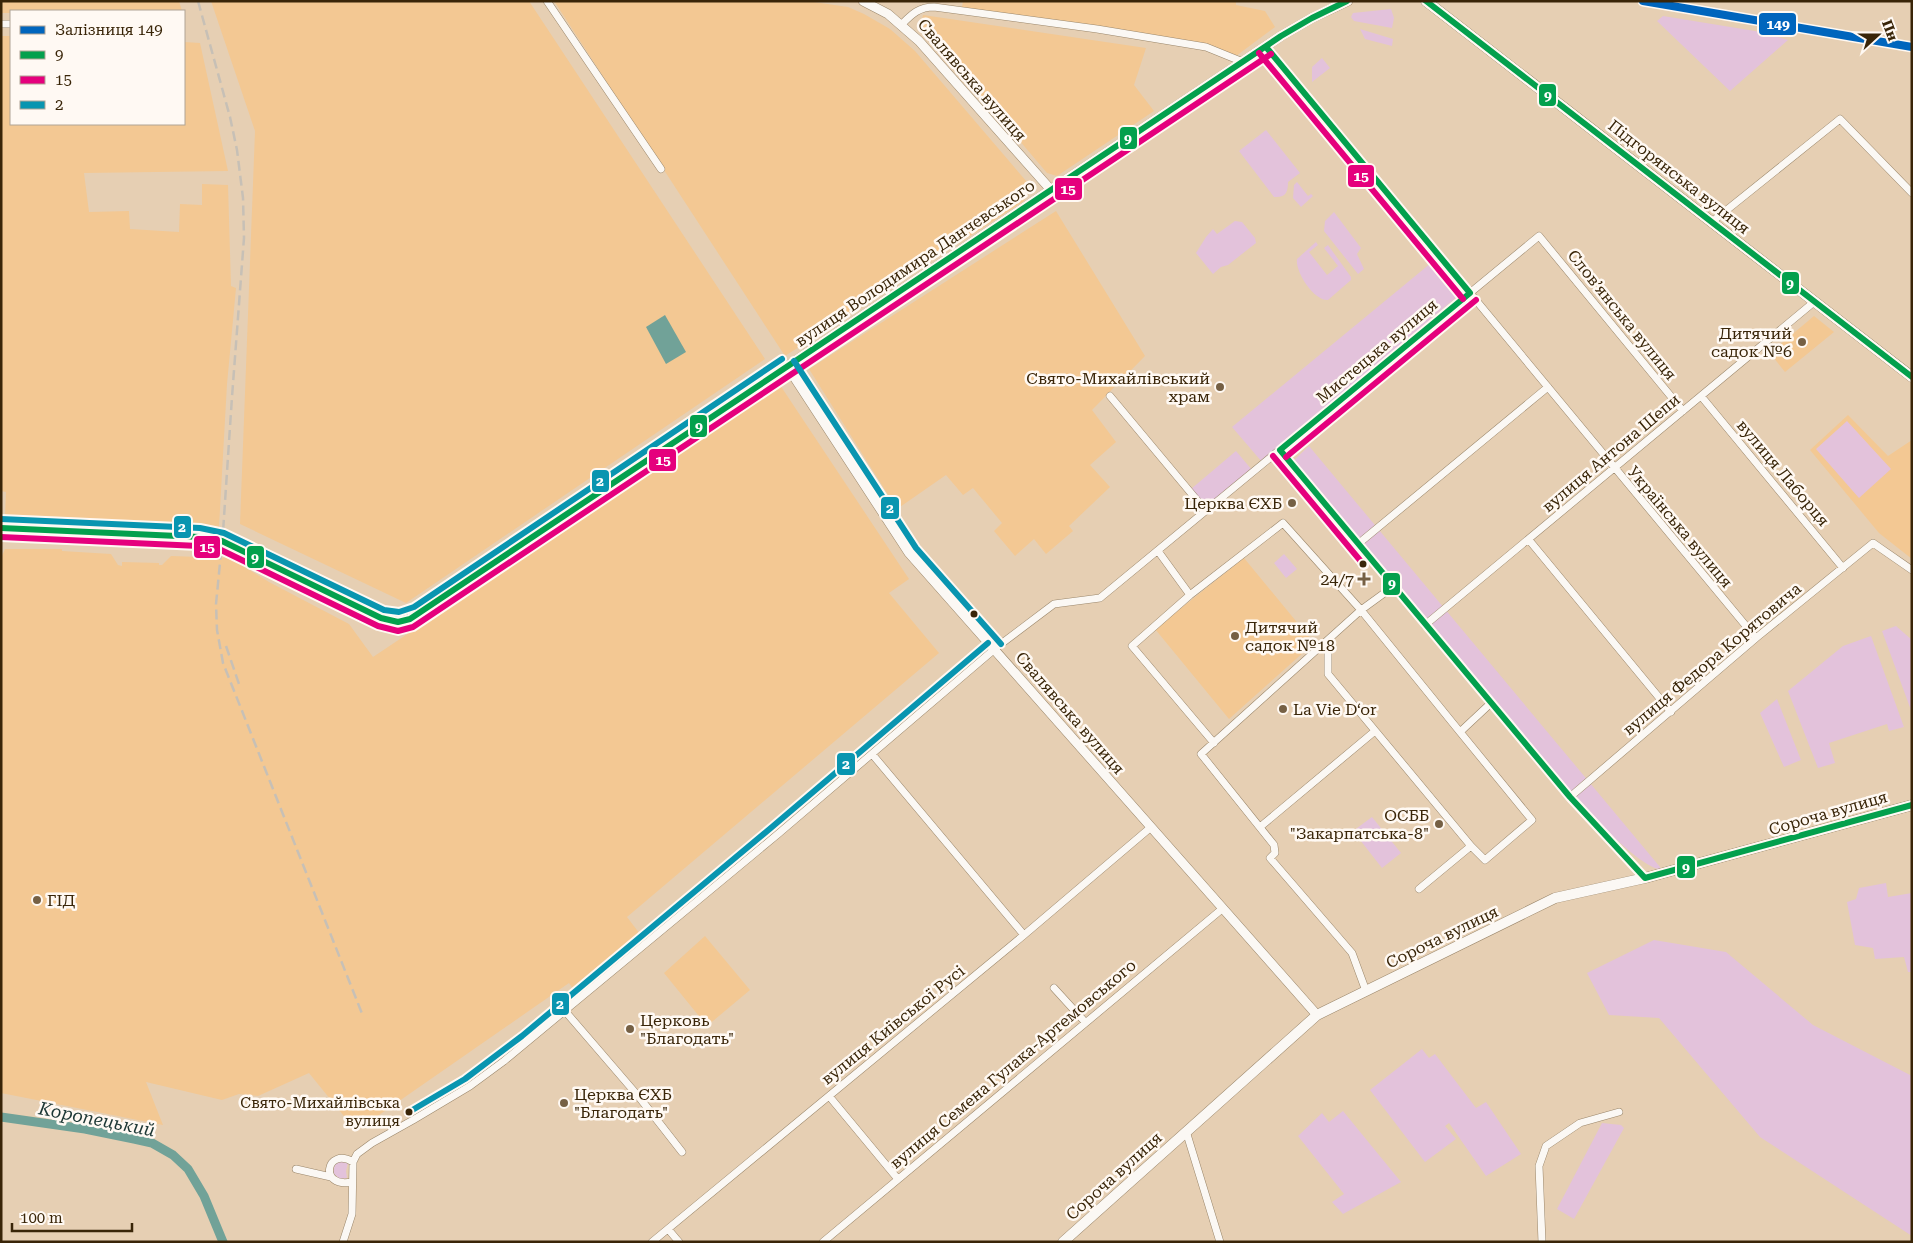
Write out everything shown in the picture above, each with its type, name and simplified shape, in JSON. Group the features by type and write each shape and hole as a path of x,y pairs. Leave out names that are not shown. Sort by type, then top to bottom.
{"main road":[{"name":"Підгорянська вулиця","path":"1426,1 1912,376"},
{"name":"Сороча вулиця","path":"1063,1242 1317,1015 1555,898 1645,878 1912,805"}],"street":[{"path":"547,1 661,169"},
{"name":"Свалявська вулиця","path":"863,1 888,14 920,41 1033,172 1051,190"},
{"name":"вулиця Володимира Данчевського","path":"1,528 200,537 222,541 381,618 403,622 418,615 787,366 1266,47 1312,18 1348,1"},
{"path":"902,24 916,11 934,6 1097,29 1206,47 1244,62"},
{"name":"Українська вулиця","path":"1266,47 1756,638"},
{"path":"1713,221 1840,119 1912,193"},
{"name":"Мистецька вулиця","path":"1280,450 1539,236"},
{"name":"Словʼянська вулиця","path":"1539,236 1683,412"},
{"name":"вулиця Антона Шепи","path":"1425,625 1814,302"},
{"name":"Свалявська вулиця","path":"787,366 908,553 1222,910 1317,1015"},
{"path":"1358,544 1548,388"},
{"path":"1110,396 1206,511"},
{"name":"вулиця Лаборця","path":"1701,396 1843,568"},
{"path":"343,1242 352,1214 353,1162 363,1149 486,1075 565,1011 994,650 1054,604 1100,598 1280,450 1570,797 1645,878"},
{"path":"1214,743 1132,646 1190,595 1283,523 1361,610 1532,820 1485,860 1471,846 1328,674 1328,640"},
{"path":"1528,540 1671,712"},
{"name":"вулиця Федора Корятовича","path":"1570,797 1756,638 1873,543 1912,570"},
{"path":"1158,551 1190,595"},
{"path":"1366,991 1352,953 1270,858 1275,853 1274,845 1201,754 1361,610 1394,586"},
{"path":"1460,732 1491,703"},
{"path":"1260,827 1375,731"},
{"path":"872,754 1024,935"},
{"name":"вулиця Київської Русі","path":"652,1242 1024,935 1150,828"},
{"path":"1419,889 1471,846"},
{"name":"вулиця Семена Гулака-Артемовського","path":"822,1242 1222,910"},
{"path":"1054,988 1085,1022"},
{"path":"565,1011 639,1097 682,1152"},
{"path":"829,1096 898,1178"},
{"path":"1542,1242 1539,1166 1546,1146 1580,1123 1619,1112"},
{"path":"1186,1132 1220,1242"},
{"path":"330,1173 332,1163 337,1158 345,1158 353,1162"},
{"path":"296,1169 311,1174 330,1173"},
{"path":"330,1173 339,1183 352,1182"},
{"path":"668,1228 679,1242"}],"shaded area":[{"path":"1,1 179,1 182,10 10,10 10,13 1,13"},
{"path":"211,1 529,1 765,359 406,603 240,524 255,131"},
{"path":"554,1 807,1 848,7 890,29 915,51 1027,182 1024,201 785,356"},
{"path":"963,1 1236,1 1236,5 1265,11 1275,27 1236,56 1209,44 962,7"},
{"path":"1391,9 1394,18 1392,28 1354,21 1351,17 1353,13"},
{"path":"923,15 1146,48 1134,85 1154,111 1057,176 1047,173 921,25"},
{"path":"1663,16 1761,32 1788,40 1730,91 1657,21"},
{"path":"1360,29 1393,39 1392,46 1365,39"},
{"path":"1,36 10,36 10,125 185,125 185,42 200,43 228,171 84,173 89,212 129,211 130,229 179,232 180,204 202,205 202,184 228,185 231,286 236,288 227,384 219,527 5,516 6,492 1,491"},
{"path":"1322,58 1330,68 1312,82 1312,67"},
{"path":"1266,130 1300,173 1288,182 1286,194 1281,196 1274,197 1239,151"},
{"path":"1297,182 1308,196 1311,194 1313,196 1301,207 1293,198 1294,185"},
{"path":"1056,211 1145,356 1092,410 1116,442 1090,465 1110,487 1069,526 1073,531 1046,554 1034,539 1015,556 994,531 1002,523 973,488 963,495 946,475 897,509 809,369"},
{"path":"1334,212 1361,248 1357,254 1364,269 1358,274 1324,231 1325,221"},
{"path":"1235,221 1242,222 1255,238 1256,243 1213,274 1196,253 1213,229 1217,234"},
{"path":"1316,242 1318,245 1309,252 1327,275 1338,266 1324,248 1328,245 1351,277 1351,280 1328,300 1317,296 1306,285 1297,265 1297,259"},
{"path":"1431,263 1459,295 1262,462 1232,427"},
{"name":"Дитячий садок №6","path":"1814,316 1834,332 1785,372 1770,353"},
{"path":"780,385 909,579 889,593 939,653 627,917 643,938 575,992 569,983 356,1131 309,1073 258,1096 239,1094 222,1100 146,1082 163,1125 1,1093 1,558 5,549 62,549 62,551 111,554 118,565 122,566 122,562 159,563 159,565 162,565 171,556 230,558 269,582 349,624 373,657"},
{"path":"1848,415 1888,456 1912,440 1912,559 1879,533 1810,450"},
{"path":"1847,421 1891,469 1859,498 1816,449"},
{"path":"1309,446 1660,869 1639,859 1598,822 1575,798 1292,462"},
{"path":"1236,451 1252,470 1206,508 1191,489"},
{"path":"1284,554 1297,569 1286,578 1274,563"},
{"name":"Дитячий садок №18","path":"1244,558 1314,643 1229,719 1155,629"},
{"path":"1896,626 1912,640 1912,713 1882,631"},
{"path":"1871,636 1904,727 1889,731 1887,724 1829,743 1835,763 1818,768 1788,691 1843,646"},
{"path":"1777,699 1801,760 1784,767 1760,713"},
{"path":"1372,817 1401,853 1382,868 1353,831"},
{"path":"1886,883 1888,897 1912,893 1912,972 1908,972 1904,957 1875,959 1873,948 1855,945 1847,902 1856,899 1859,888"},
{"path":"705,936 750,990 707,1026 664,973"},
{"path":"1654,940 1726,952 1813,1025 1912,1076 1912,1236 1760,1137 1659,1018 1609,1015 1587,973"},
{"path":"1422,1049 1429,1058 1435,1054 1476,1108 1486,1102 1521,1154 1486,1176 1449,1123 1445,1126 1456,1139 1425,1162 1370,1090"},
{"path":"1343,1111 1401,1182 1343,1214 1332,1202 1344,1194 1298,1136 1322,1113 1329,1122"},
{"path":"1602,1123 1621,1125 1624,1128 1574,1219 1557,1209"},
{"path":"339,1161 348,1163 347,1178 340,1179 333,1173 335,1164"}],"water":[{"path":"665,315 686,352 666,364 646,327"}],"waterway":[{"name":"Коропецький","path":"1,1117 85,1129 152,1143 173,1155 188,1169 204,1196 223,1242"}],"railway":[{"path":"198,1 230,117 237,150 243,198 244,238 216,604 217,630 223,663 363,1016"},
{"path":"226,646 239,684"}],"rail line":[{"name":"149","path":"1643,1 1912,47"}],"transit line":[{"name":"9","path":"1,528 200,537 222,541 381,618 398,622 410,619 1281,36 1347,1"},
{"name":"9","path":"1426,1 1912,377"},
{"name":"9","path":"1266,47 1470,293 1280,450 1570,797 1645,878 1912,805"},
{"name":"15","path":"1259,53 1463,299"},
{"name":"15","path":"1,537 199,546 219,549 378,626 398,631 413,627 1271,54"},
{"name":"15","path":"1286,457 1476,300"},
{"name":"2","path":"1,519 200,528 224,533 384,610 399,612 414,607 782,359"},
{"name":"2","path":"794,361 916,548 1001,644"},
{"name":"15","path":"1273,456 1364,565"},
{"name":"2","path":"409,1112 465,1079 522,1036 988,643"}],"place":[{"name":"Дитячий садок №6","path":"1802,342"},
{"name":"Свято-Михайлівський храм","path":"1220,387"},
{"name":"Церква ЄХБ","path":"1292,503"},
{"name":"24/7","path":"1364,579"},
{"name":"Дитячий садок №18","path":"1235,636"},
{"name":"La Vie D‘or","path":"1283,709"},
{"name":"ОСББ \"Закарпатська-8\"","path":"1439,824"},
{"name":"ГІД","path":"37,900"},
{"name":"Церковь \"Благодать\"","path":"630,1029"},
{"name":"Церква ЄХБ \"Благодать\"","path":"564,1103"},
{"name":"Свято-Михайлівська вулиця","path":"409,1112"}]}
